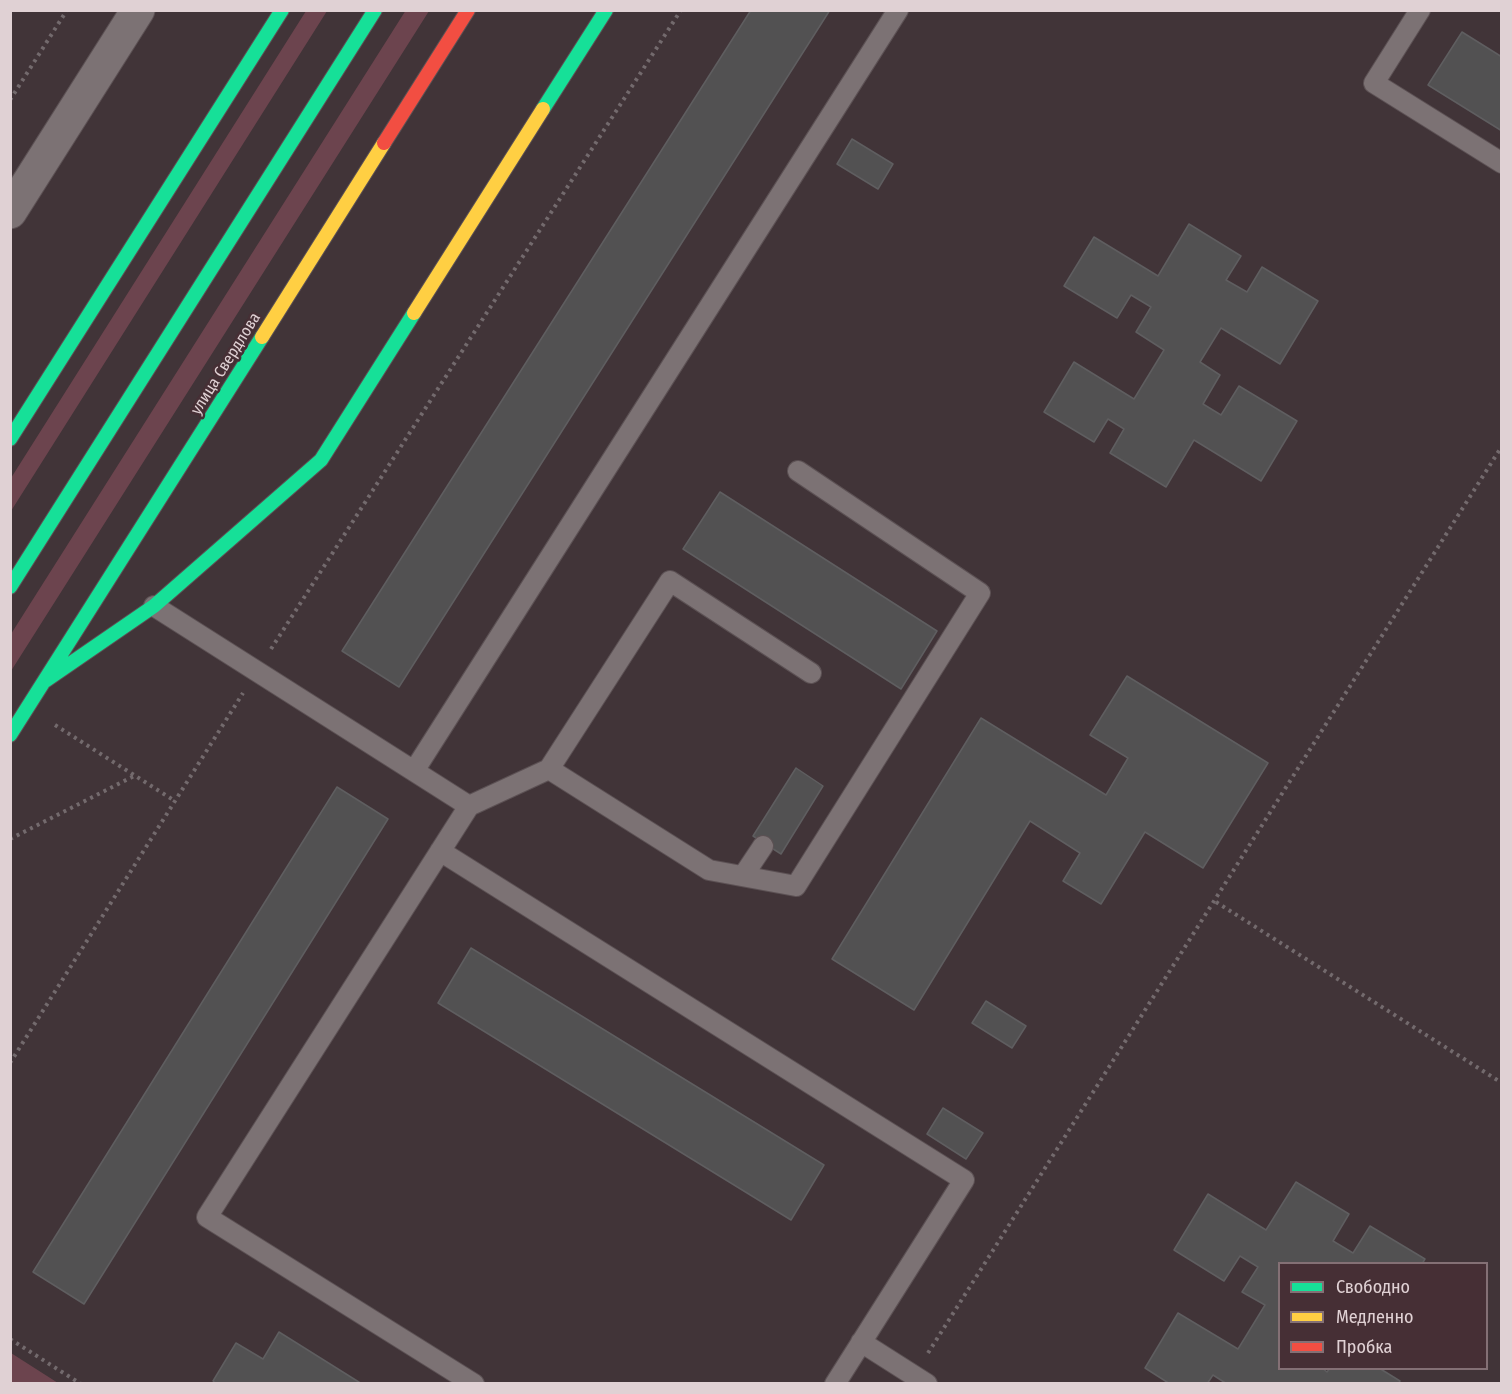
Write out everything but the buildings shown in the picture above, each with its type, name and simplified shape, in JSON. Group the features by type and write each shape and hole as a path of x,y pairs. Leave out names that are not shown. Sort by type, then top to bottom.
{"main road":[{"path":"10,439 282,10"},
{"path":"10,587 375,10"},
{"name":"улица Свердлова","path":"10,735 468,10"},
{"path":"45,681 154,606 321,460 606,10"}],"street":[{"path":"10,212 138,10"}],"lane":[{"path":"414,771 898,10"},
{"path":"1420,10 1374,83 1502,163"},
{"path":"549,769 709,870 796,886 980,593 798,471"},
{"path":"474,1383 207,1217 469,806 549,769 670,581 811,673"},
{"path":"154,606 469,806"},
{"path":"743,876 763,846"},
{"path":"440,851 964,1180 835,1383"},
{"path":"861,1342 921,1380"}],"path":[{"path":"10,100 67,10"},
{"path":"10,1063 257,671 681,10"},
{"path":"921,1380 1216,902 1502,446"},
{"path":"46,720 175,801"},
{"path":"10,839 135,776"},
{"path":"1216,902 1502,1083"},
{"path":"10,1339 81,1383"}],"shaded area":[{"path":"406,10 429,11 11,671 11,634"},
{"path":"306,11 327,11 11,511 11,478"},
{"path":"11,1353 58,1383 11,1383"}],"traffic: fast":[{"path":"10,439 282,10"},
{"path":"10,587 375,10"},
{"path":"543,109 606,10"},
{"path":"45,681 154,606 321,460 414,313"},
{"path":"10,735 262,337"}],"traffic: slow":[{"path":"414,313 543,109"},
{"path":"262,337 384,143"}],"traffic: jam":[{"path":"384,143 468,10"}]}
